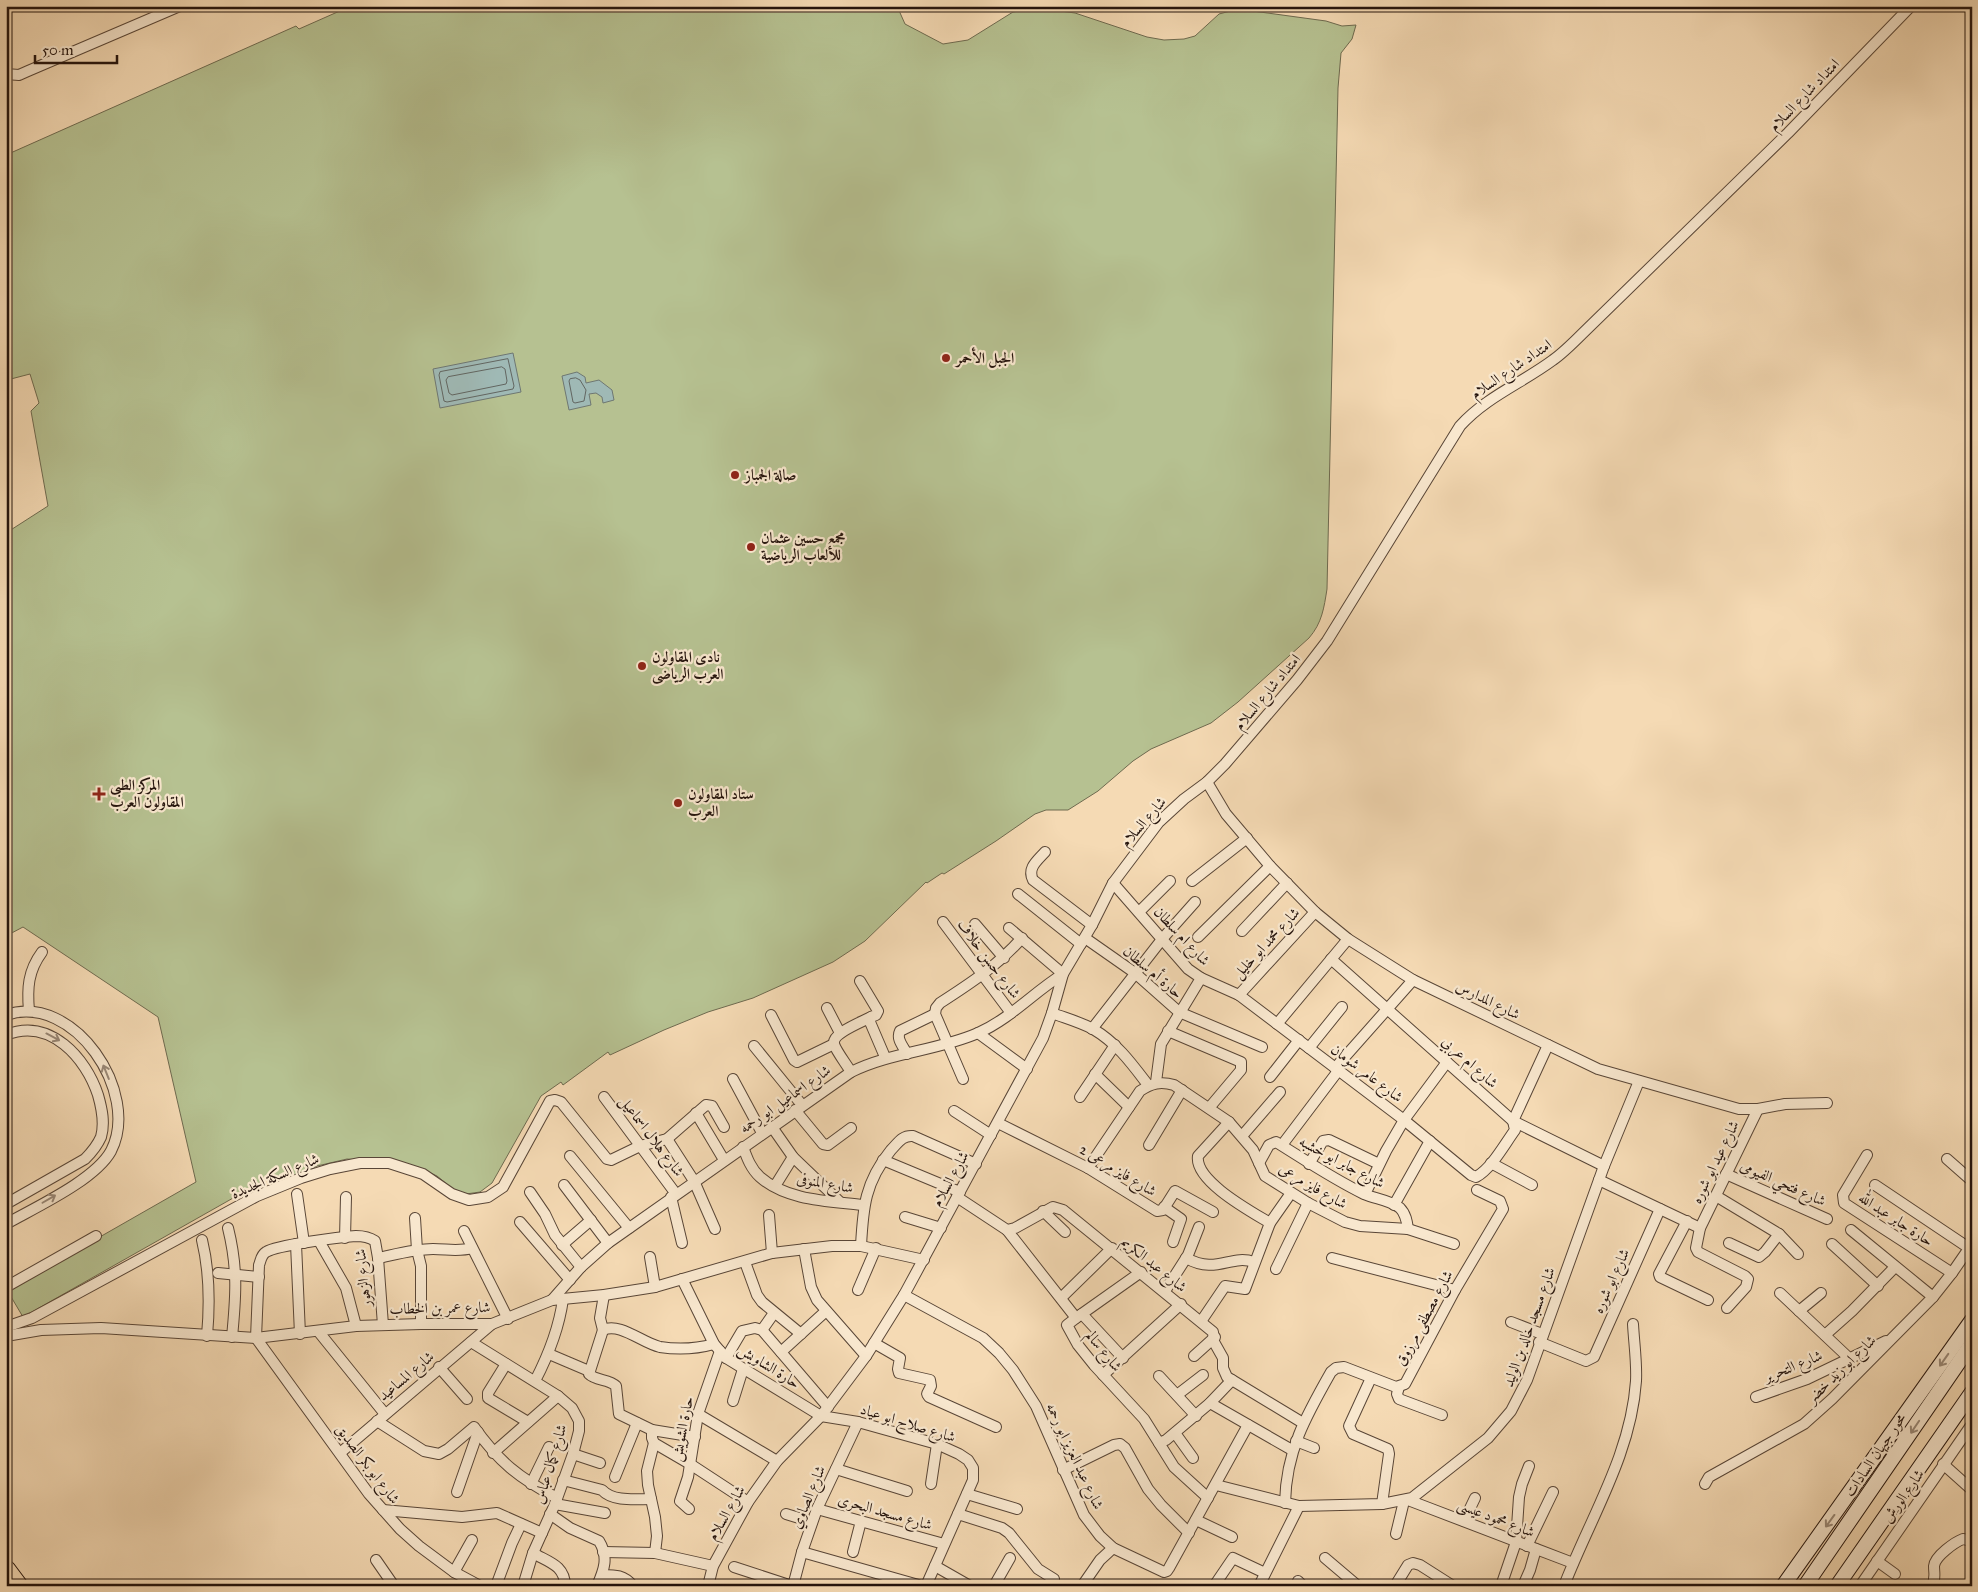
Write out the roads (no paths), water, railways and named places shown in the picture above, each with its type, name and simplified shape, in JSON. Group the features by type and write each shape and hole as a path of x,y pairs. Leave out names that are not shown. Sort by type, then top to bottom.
{"highway":[{"path":"6,1570 18,1586"}],"main road":[{"path":"1783,1586 1972,1320"},
{"name":"محور جيهان السادات","path":"1806,1586 1972,1343"},
{"path":"1837,1586 1972,1392"}],"street":[{"path":"6,74 19,74 28,71 180,6"},
{"name":"امتداد شارع السلام","path":"1206,782 1274,707 1327,641 1450,442 1468,417 1489,401 1553,360 1582,334 1788,133 1911,6"},
{"name":"شارع المدارس","path":"1206,782 1220,805 1270,866 1315,912 1348,939 1414,980 1598,1069 1639,1082 1738,1109 1758,1110 1785,1104 1827,1103"},
{"name":"شارع السلام","path":"708,1586 713,1566 748,1502 777,1462 828,1407 866,1356 904,1295 1027,1069 1052,1013 1063,974 1092,925 1113,882 1159,822 1206,782"},
{"path":"1192,881 1247,838"},
{"path":"1045,852 1032,868 1030,874 1033,880 1092,925"},
{"path":"1198,938 1270,866"},
{"path":"1139,912 1170,881"},
{"name":"شارع ام سلطان","path":"1113,882 1188,969 1201,978 1239,995"},
{"path":"1242,931 1286,883"},
{"name":"حارة أم سلطان","path":"1018,894 1083,941 1135,973 1179,1012 1262,1046"},
{"path":"1092,1029 1163,938 1195,902"},
{"name":"شارع محمد ابو خليل","path":"1239,995 1315,912"},
{"name":"شارع حسن خلاف","path":"943,922 1010,1013"},
{"path":"975,924 1004,958"},
{"path":"1009,928 1063,974"},
{"path":"963,1079 935,1014 936,1008 940,1003 982,976 1004,958 1022,938"},
{"path":"1277,1024 1348,939"},
{"path":"29,1011 29,977 34,962 42,952"},
{"name":"شارع ام عربي","path":"1331,959 1513,1122 1604,1166"},
{"name":"شارع اسماعيل ابو رحمه","path":"552,1300 581,1267 608,1243 694,1180 851,1072 886,1057 947,1044 978,1033 1010,1013 1045,985 1063,974"},
{"path":"1088,1168 1140,1091 1152,1084 1160,1049 1168,1031 1201,978"},
{"path":"1282,1145 1337,1070 1414,980"},
{"path":"851,1072 834,1044 835,1038 840,1033 876,1016 878,1011 860,981"},
{"name":"شارع عامر شومان","path":"1239,995 1404,1120 1471,1175 1476,1177 1491,1163"},
{"path":"1309,1048 1342,1007"},
{"path":"827,1008 840,1033"},
{"path":"6,1015 29,1011 50,1016 70,1027 85,1039 103,1063 118,1110 117,1133 114,1144 105,1160 97,1169 83,1180 6,1224"},
{"path":"1052,1013 1092,1029 1115,1045 1152,1084"},
{"path":"907,1054 899,1040 898,1035 900,1031 935,1014"},
{"path":"771,1015 794,1060 797,1062 834,1044"},
{"path":"871,1018 870,1022 886,1057"},
{"path":"6,1035 28,1030 45,1033 60,1041 74,1052 86,1067 102,1110 102,1128 94,1150 79,1163 6,1204"},
{"path":"1168,1031 1241,1062 1241,1070 1209,1108"},
{"path":"978,1033 1027,1069"},
{"path":"74,1052 85,1039"},
{"path":"1270,1078 1299,1040"},
{"path":"1080,1097 1115,1045"},
{"path":"1532,1185 1491,1163 1515,1130 1513,1122 1548,1045"},
{"path":"754,1046 799,1107 823,1144 828,1145 852,1128"},
{"path":"1365,1194 1404,1120 1447,1062"},
{"path":"1095,1074 1129,1107"},
{"path":"733,1079 762,1134"},
{"name":"شارع فايز مرعى","path":"1152,1084 1166,1082 1174,1085 1229,1122 1253,1150 1265,1176 1308,1203 1345,1222 1360,1226 1408,1230 1454,1244"},
{"name":"شارع مسجد خالد بن الوليد","path":"1216,1485 1300,1506 1382,1504 1406,1500 1475,1449 1500,1425 1520,1396 1598,1180 1639,1082"},
{"path":"1149,1145 1182,1090"},
{"path":"1242,1136 1280,1092"},
{"name":"شارع هلال اسماعيل","path":"604,1097 673,1195"},
{"name":"شارع السكة الجديدة","path":"6,1327 32,1318 257,1196 301,1178 330,1169 360,1163 389,1163 423,1174 452,1194 469,1200 488,1197 503,1187 550,1101 561,1102 607,1159 615,1160 640,1146"},
{"path":"640,1146 667,1139 706,1106 712,1106 724,1127"},
{"name":"شارع عيد ابو شوره","path":"1727,1308 1746,1287 1748,1279 1698,1252 1696,1248 1700,1228 1758,1110"},
{"path":"954,1111 991,1136"},
{"path":"696,1113 724,1160"},
{"path":"1229,1122 1198,1156 1197,1163 1220,1191 1234,1202 1270,1223"},
{"name":"شارع فايز مرعى 2","path":"998,1123 1088,1168 1157,1211 1163,1210 1175,1191 1213,1212"},
{"path":"772,1127 793,1157 840,1202"},
{"path":"861,1246 864,1205 871,1182 883,1160 902,1138 913,1136 976,1164"},
{"path":"667,1139 694,1180 715,1229"},
{"path":"1309,1164 1323,1141 1329,1140 1380,1164"},
{"path":"1394,1205 1430,1141"},
{"name":"شارع جابر ابو خشبه","path":"1259,1163 1272,1142 1276,1142 1309,1164 1365,1194 1401,1209 1406,1216 1408,1230"},
{"name":"شارع المنوفى","path":"743,1147 749,1163 760,1177 774,1186 806,1197 864,1205"},
{"path":"94,1150 105,1160"},
{"name":"حارة جابر عبد الله","path":"1867,1155 1843,1195 1844,1203 1952,1273"},
{"path":"570,1156 629,1228"},
{"path":"774,1186 793,1157"},
{"path":"1947,1159 1972,1181"},
{"path":"883,1160 959,1195 1007,1230 1015,1228 1043,1211 1065,1232"},
{"name":"شارع فتحي الفيومى","path":"1726,1174 1827,1219"},
{"name":"شارع عيد ابو شوره","path":"1598,1180 1700,1228"},
{"path":"564,1185 608,1243"},
{"path":"1875,1185 1970,1246"},
{"name":"شارع مصطفى مرزوق","path":"1285,1503 1285,1482 1294,1445 1302,1423 1330,1372 1336,1368 1344,1367 1399,1387 1405,1384 1455,1290 1503,1209 1500,1201 1477,1190"},
{"path":"530,1192 562,1245 581,1267"},
{"path":"1202,1320 1225,1286 1245,1289 1270,1223 1291,1193"},
{"path":"297,1194 300,1244 300,1334"},
{"path":"673,1195 682,1243"},
{"path":"1716,1196 1779,1234 1798,1254"},
{"path":"345,1238 346,1197"},
{"path":"1276,1269 1308,1203"},
{"name":"شارع عبد الكريم","path":"1043,1211 1053,1206 1063,1210 1202,1320 1213,1332 1216,1347 1223,1358 1224,1374 1232,1380"},
{"path":"1164,1207 1181,1219 1173,1242"},
{"name":"شارع ابو شوره","path":"1541,1338 1586,1361 1594,1357 1660,1209"},
{"path":"769,1215 772,1253"},
{"path":"905,1217 941,1228"},
{"path":"416,1218 417,1250 421,1266 421,1324"},
{"path":"562,1245 591,1220"},
{"path":"1687,1221 1659,1274 1661,1279 1708,1300"},
{"path":"520,1222 570,1280"},
{"path":"1165,1292 1186,1258 1199,1226"},
{"path":"228,1228 235,1256 236,1274 232,1337"},
{"name":"شارع سالم","path":"1007,1230 1061,1298 1079,1316 1067,1325 1088,1358 1144,1419 1174,1467 1208,1498"},
{"path":"1851,1230 1933,1297"},
{"path":"464,1231 508,1319"},
{"path":"1728,1243 1759,1257 1779,1234"},
{"path":"6,1287 96,1236"},
{"name":"شارع الزهور","path":"259,1277 262,1255 268,1250 357,1236 370,1238 375,1241 378,1258 383,1325"},
{"path":"202,1240 208,1262 210,1285 207,1336"},
{"path":"319,1241 346,1288 356,1326"},
{"path":"1832,1244 1878,1286"},
{"name":"شارع عمر بن الخطاب","path":"6,1336 41,1330 101,1328 256,1338 356,1326 492,1324 552,1300 604,1295 655,1287 772,1253 832,1246 861,1246 924,1260"},
{"name":"شارع ابو زيد خضر","path":"1705,1484 1709,1477 1804,1424 1832,1400 1933,1297 1970,1246"},
{"path":"378,1258 417,1250 457,1251 472,1248"},
{"path":"858,1290 876,1248"},
{"path":"1061,1298 1112,1248"},
{"path":"804,1249 812,1287 817,1300 866,1356"},
{"path":"650,1256 655,1287"},
{"path":"1186,1258 1200,1265 1208,1266 1243,1260 1254,1262"},
{"path":"1332,1258 1455,1290"},
{"path":"744,1262 757,1295 774,1313 801,1334"},
{"path":"1825,1335 1878,1286 1895,1267"},
{"path":"1123,1358 1079,1316 1141,1272"},
{"path":"218,1273 259,1277 256,1338"},
{"path":"682,1279 720,1351"},
{"path":"1780,1293 1850,1359"},
{"path":"1799,1311 1821,1293"},
{"path":"589,1371 603,1330 600,1318 604,1295"},
{"name":"شارع عبد العزيز ابو رحمه","path":"904,1295 983,1338 999,1353 1013,1370 1036,1406 1062,1470 1084,1515 1100,1536 1114,1548 1164,1572 1167,1571 1189,1533 1248,1425"},
{"path":"535,1380 556,1336 563,1299"},
{"path":"1103,1375 1180,1304"},
{"path":"781,1352 826,1311"},
{"path":"774,1313 762,1330 828,1407"},
{"path":"1511,1322 1541,1338"},
{"name":"شارع المساعيد","path":"340,1452 492,1324"},
{"path":"1564,1586 1620,1456 1630,1419 1636,1381 1633,1324"},
{"path":"603,1330 609,1327 616,1327 645,1342 672,1348 700,1348 720,1351"},
{"name":"حارة الشويش","path":"689,1509 680,1499 688,1477 698,1414 720,1351 748,1328 762,1330"},
{"path":"318,1331 381,1417 424,1451 439,1454 476,1430"},
{"name":"شارع التحرير","path":"1756,1397 1807,1379 1895,1336"},
{"path":"1194,1356 1214,1337"},
{"name":"شارع ابو بكر الصديق","path":"256,1338 383,1510 419,1546 454,1572 480,1586"},
{"name":"شارع كمال عباس","path":"471,1342 558,1396 572,1408 579,1420 579,1430 572,1454 556,1501 533,1553 523,1586"},
{"path":"874,1343 900,1358 899,1373 928,1379 931,1383 927,1394 929,1398 996,1427"},
{"name":"حارة الشاويش","path":"720,1351 744,1369 820,1416"},
{"path":"549,1354 589,1371 591,1376 613,1383 616,1386 620,1414 652,1430 695,1437"},
{"path":"506,1364 488,1393 488,1398 528,1422"},
{"path":"439,1367 467,1399"},
{"path":"733,1401 744,1369"},
{"path":"1176,1395 1203,1375"},
{"path":"1159,1376 1196,1416"},
{"path":"1371,1378 1349,1426 1353,1434 1388,1449 1389,1454 1382,1504"},
{"path":"1159,1443 1166,1440 1196,1416 1232,1380 1302,1423"},
{"path":"1399,1387 1397,1394 1399,1400 1442,1415"},
{"path":"493,1453 558,1396"},
{"path":"1210,1403 1248,1425 1294,1445 1314,1448"},
{"path":"698,1414 777,1462"},
{"name":"شارع صلاح ابو عياد","path":"820,1416 858,1422 937,1444 959,1454 968,1460 973,1468 973,1480 926,1586"},
{"name":"شارع الصاوي","path":"792,1586 817,1509 858,1422"},
{"path":"615,1477 637,1423"},
{"name":"شارع الورش","path":"1865,1584 1877,1561 1972,1424"},
{"path":"476,1430 493,1453 505,1465 556,1501 606,1513"},
{"path":"457,1492 476,1430"},
{"path":"652,1430 654,1443 647,1471 657,1536 655,1553"},
{"path":"1175,1433 1193,1458"},
{"path":"654,1443 748,1502"},
{"path":"931,1484 937,1444"},
{"path":"1062,1470 1114,1445 1120,1444 1125,1448 1148,1489 1189,1533"},
{"path":"531,1484 549,1447"},
{"path":"572,1454 600,1463"},
{"path":"1944,1464 1972,1490"},
{"path":"1502,1586 1516,1542 1519,1497 1529,1466"},
{"path":"836,1469 907,1491"},
{"path":"563,1480 602,1490 616,1498 651,1499"},
{"path":"1523,1586 1530,1570 1531,1547 1554,1492"},
{"path":"967,1494 1017,1509"},
{"path":"1464,1521 1475,1498"},
{"path":"1396,1534 1406,1500"},
{"name":"شارع محمود عيسى","path":"1406,1500 1573,1564"},
{"path":"1259,1586 1300,1506"},
{"name":"شارع مسجد البحرى","path":"817,1509 944,1544"},
{"path":"383,1510 462,1517 497,1513 542,1533"},
{"path":"550,1514 570,1528 599,1541 605,1562 603,1575 597,1586"},
{"path":"786,1514 812,1522"},
{"path":"958,1514 1002,1528 1009,1533 1038,1569 1054,1579"},
{"path":"1196,1520 1232,1537"},
{"path":"853,1552 862,1521"},
{"path":"496,1586 512,1543 522,1524"},
{"path":"454,1572 472,1540"},
{"path":"1932,1586 1935,1578 1934,1565 1938,1558 1959,1540 1972,1541"},
{"path":"1082,1586 1100,1560 1114,1548"},
{"path":"603,1552 655,1553 713,1566"},
{"path":"802,1552 922,1586"},
{"path":"533,1553 558,1567 564,1574 565,1586"},
{"path":"994,1586 1010,1558"},
{"path":"1214,1586 1233,1558 1265,1573"},
{"path":"1325,1558 1358,1586"},
{"path":"376,1560 394,1586"},
{"path":"1877,1561 1895,1574"},
{"path":"1395,1586 1408,1564 1413,1563 1420,1565 1453,1586"},
{"path":"935,1566 970,1586"},
{"path":"734,1567 769,1583 792,1586"},
{"path":"603,1575 618,1576 628,1580 632,1586"}],"water":[{"path":"513,353 521,392 440,408 433,369"},
{"path":"577,372 585,377 586,383 599,380 612,390 614,400 603,403 602,397 596,393 589,394 591,405 569,410 562,376"}],"place":[{"name":"الجبل الأحمر","path":"946,358"},
{"name":"صالة الجمباز","path":"735,475"},
{"name":"مجمع حسين عثمان للألعاب الرياضية","path":"751,547"},
{"name":"نادى المقاولون العرب الرياضى","path":"642,666"},
{"name":"المركز الطبى المقاولون العرب","path":"99,794"},
{"name":"ستاد المقاولون العرب","path":"678,803"}]}
